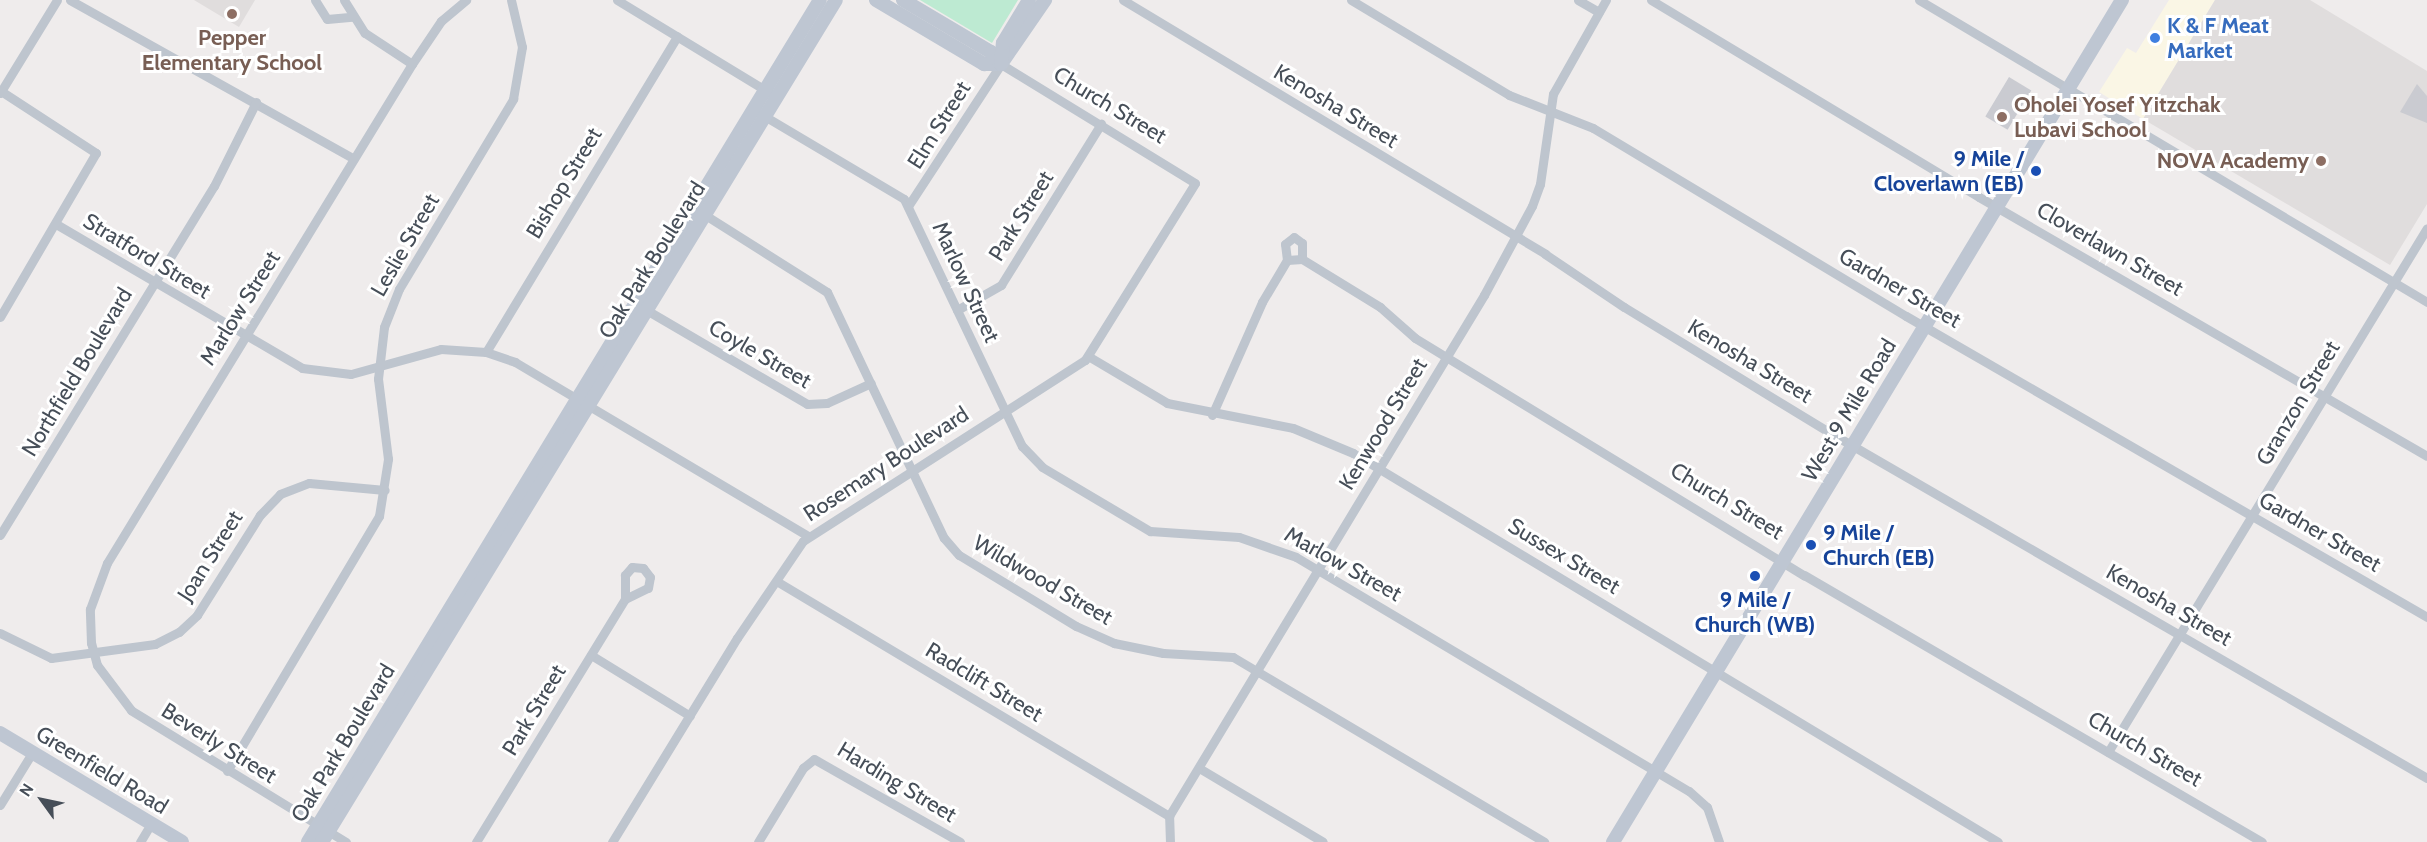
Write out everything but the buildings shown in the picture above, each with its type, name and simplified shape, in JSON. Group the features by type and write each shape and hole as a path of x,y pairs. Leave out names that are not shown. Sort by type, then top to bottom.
{"street":[{"path":"0,316 96,153 1,92 57,0"},
{"path":"70,0 256,102 354,159"},
{"path":"315,0 327,19 352,17"},
{"path":"344,0 352,17 372,38 412,64"},
{"name":"Marlow Street","path":"94,654 90,609 100,576 412,64 441,21 466,0"},
{"name":"Leslie Street","path":"227,771 368,541 385,490 388,442 379,366 393,301 517,88 522,47 512,0"},
{"path":"617,0 771,93"},
{"name":"Oak Park Boulevard","path":"308,842 322,833 419,669 771,93 820,0"},
{"name":"Oak Park Boulevard","path":"771,93 836,0"},
{"name":"Church Street","path":"876,0 900,4 1195,183"},
{"path":"1001,64 1003,42 1029,0"},
{"path":"1001,64 1045,0"},
{"name":"Kenosha Street","path":"1123,0 1516,236 1624,307 1853,444 2427,778"},
{"name":"Gardner Street","path":"1351,0 1502,91 1593,128 1925,325 2427,617"},
{"path":"1578,0 1599,12"},
{"name":"Kenwood Street","path":"1169,816 1516,236 1539,191 1549,110 1559,77 1606,0"},
{"name":"Cloverlawn Street","path":"1651,0 1997,206 2427,456"},
{"path":"1919,0 2427,302"},
{"name":"West 9 Mile Road","path":"1613,842 2122,0"},
{"name":"Bishop Street","path":"486,352 677,36"},
{"name":"Elm Street","path":"908,206 1001,64"},
{"name":"Northfield Boulevard","path":"0,536 222,171 256,102"},
{"name":"Marlow Street","path":"759,113 882,184 908,206 1005,411 1034,460 1142,526 1171,535 1258,541 1318,569 1656,771 1707,807 1719,842"},
{"name":"Park Street","path":"957,310 1001,285 1101,124"},
{"name":"Rosemary Boulevard","path":"612,842 690,716 808,536 1088,356 1195,183"},
{"name":"Wildwood Street","path":"699,212 824,288 952,550 1076,626 1135,649 1220,653 1257,670 1544,842"},
{"name":"Stratford Street","path":"56,224 244,338 314,372 351,374 429,350 486,352 524,366 583,402"},
{"name":"Granzon Street","path":"2108,752 2427,228"},
{"name":"Church Street","path":"1212,415 1258,310 1287,260 1285,244 1294,237 1302,243 1302,259 1380,307 1403,330 1783,559 2262,842"},
{"path":"1287,260 1302,259"},
{"name":"Coyle Street","path":"640,306 807,404 827,403 871,383"},
{"name":"Sussex Street","path":"1088,356 1167,403 1212,415 1293,428 1379,468 1716,669 1998,842"},
{"path":"583,402 808,536"},
{"name":"Joan Street","path":"0,633 45,657 94,654 155,644 188,625 260,515 280,494 309,483 385,490"},
{"name":"Radclift Street","path":"778,582 1169,816"},
{"name":"Park Street","path":"476,842 625,599"},
{"name":"Beverly Street","path":"94,654 110,687 131,710 322,833 346,842"},
{"path":"591,655 690,716"},
{"name":"Greenfield Road","path":"0,733 182,842"},
{"path":"0,805 32,753"},
{"name":"Harding Street","path":"758,842 803,768 814,759 960,842"},
{"path":"1198,768 1323,842"},
{"path":"1169,816 1170,842"},
{"path":"140,842 151,824"}],"shaded area":[{"name":"Pepper Elementary School","path":"194,0 255,0 239,27"},
{"path":"2169,0 2215,0 2143,119 2099,92 2127,48 2136,53"},
{"name":"NOVA Academy","path":"2215,0 2310,0 2427,71 2427,204 2390,265 2143,119"}],"green space":[{"path":"920,0 1018,0 992,43"}],"place":[{"name":"Pepper Elementary School","path":"232,14"},
{"name":"K & F Meat Market","path":"2155,38"},
{"name":"Oholei Yosef Yitzchak Lubavi School","path":"2002,117"},
{"name":"NOVA Academy","path":"2321,161"},
{"name":"9 Mile / Cloverlawn (EB)","path":"2036,171"},
{"name":"9 Mile / Church (EB)","path":"1811,545"},
{"name":"9 Mile / Church (WB)","path":"1755,576"}]}
